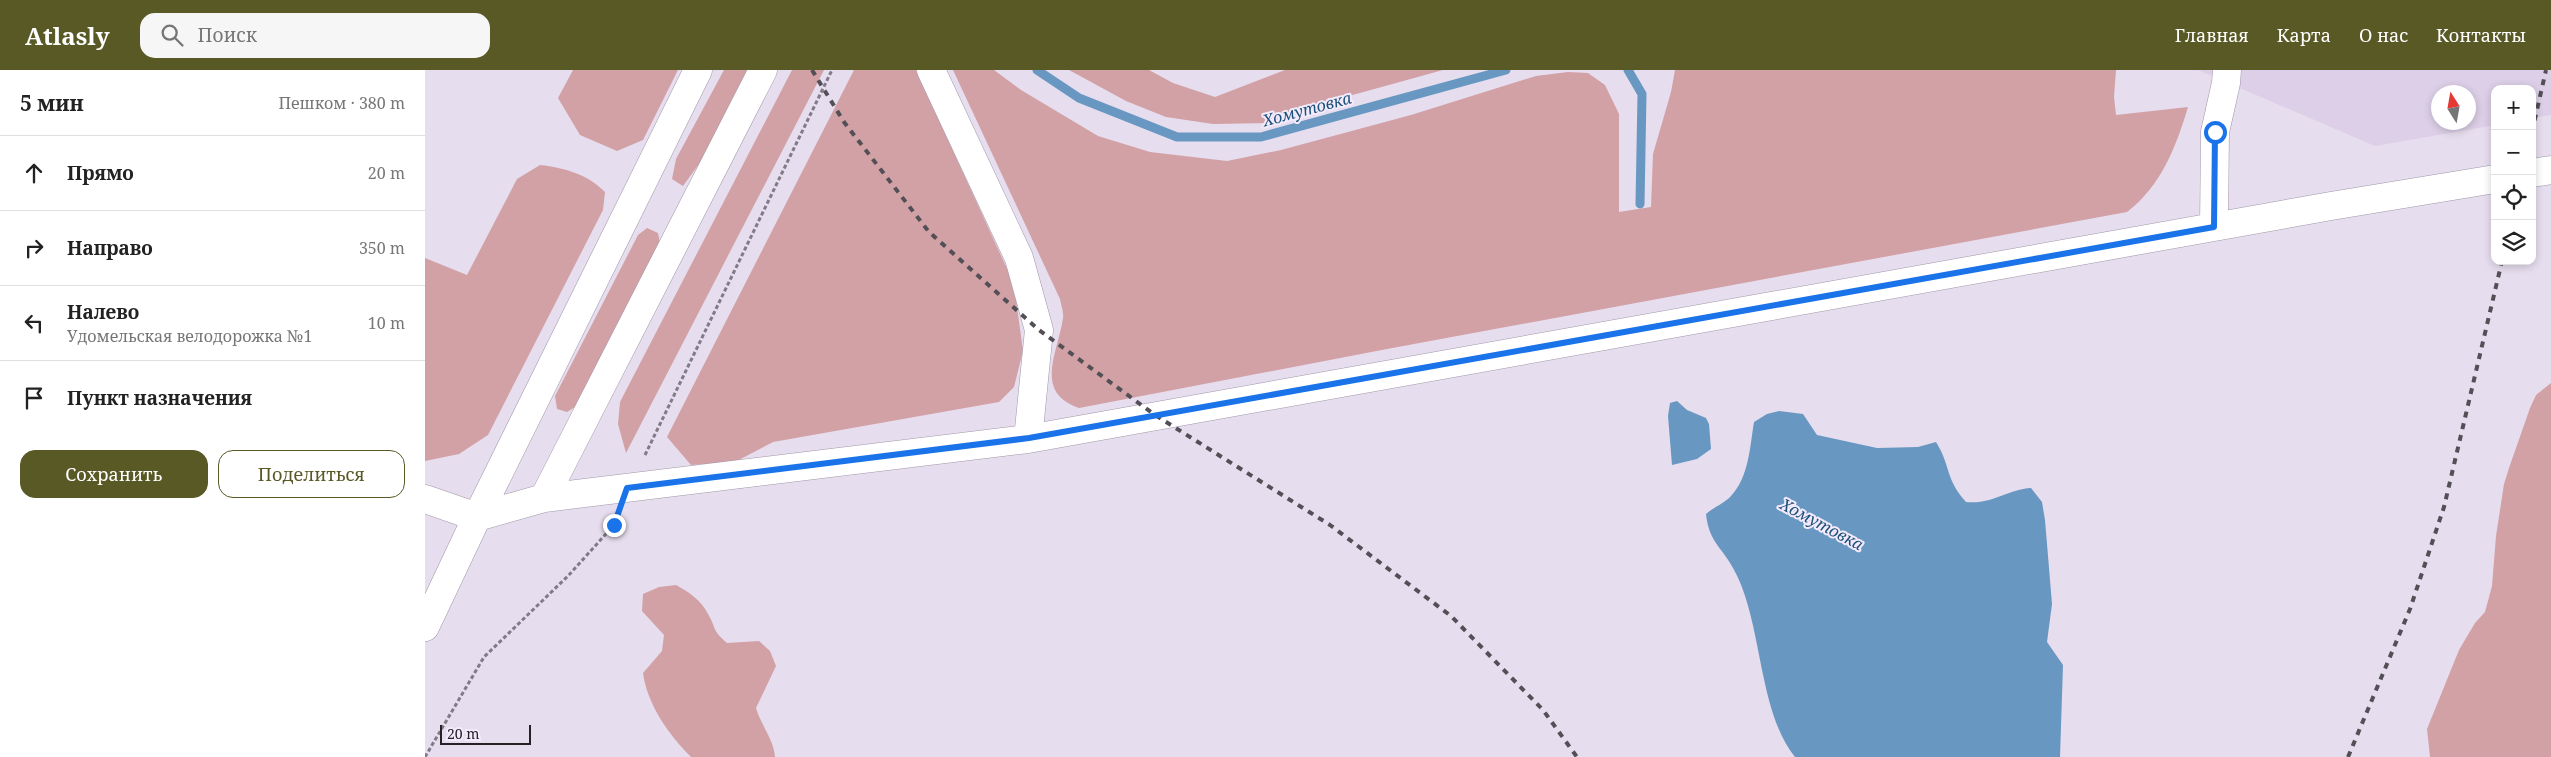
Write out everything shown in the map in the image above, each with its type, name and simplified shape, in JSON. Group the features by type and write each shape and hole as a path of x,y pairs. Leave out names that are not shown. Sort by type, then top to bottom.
{"street":[{"path":"425,627 477,517 698,70"},
{"path":"544,498 763,70"},
{"path":"931,70 1019,258 1039,330 1029,438"},
{"path":"2214,227 2215,132 2227,70"},
{"path":"2536,172 2551,170"},
{"path":"425,498 477,517 544,498 1029,438 2214,227 2491,180"}],"path":[{"path":"425,757 485,657 568,576 614,525 627,488 653,442 832,70"}],"shaded area":[{"path":"573,70 678,70 643,140 617,151 580,135 558,98"},
{"path":"724,70 748,70 702,160 683,186 672,179 676,159"},
{"path":"792,70 824,70 626,453 618,424 620,402"},
{"path":"854,70 916,70 1014,284 1023,351 1014,387 999,402 773,442 735,462 691,465 667,437"},
{"path":"953,70 994,70 1021,90 1098,136 1150,152 1227,161 1281,150 1411,115 1536,76 1568,72 1588,73 1605,85 1619,114 1619,212 1651,207 1653,154 1671,92 1675,70 2116,70 2114,97 2116,115 2188,107 2166,165 2149,190 2127,212 1079,408 1065,401 1056,392 1052,382 1054,358 1063,316 1060,299"},
{"path":"1069,70 1149,70 1173,83 1215,97 1285,70 1443,70 1349,96 1272,123 1213,124 1166,117 1126,101"},
{"path":"2198,70 2551,70 2551,115 2536,117 2536,85 2491,85 2491,126 2476,128 2476,85 2431,85 2431,130 2466,130 2375,146"},
{"path":"540,165 575,173 598,186 605,192 603,210 488,435 459,454 425,461 425,258 467,275 517,179"},
{"path":"647,228 658,233 660,243 575,407 567,412 557,409 555,396 638,235"},
{"path":"2551,383 2551,757 2430,757 2427,729 2459,650 2475,623 2485,612 2492,586 2496,536 2504,484 2509,468 2536,395"},
{"path":"676,585 702,605 711,619 716,632 727,643 759,641 770,651 776,666 756,708 772,745 775,757 691,757 660,718 649,696 643,673 662,651 664,635 642,611 643,594 659,587"}],"water":[{"path":"1677,401 1687,410 1706,418 1709,424 1711,449 1697,459 1672,465 1668,416 1670,403"},
{"path":"1779,411 1803,414 1817,435 1877,448 1918,447 1936,442 1951,479 1966,502 1984,501 2031,488 2042,502 2045,520 2052,604 2047,642 2063,665 2060,757 1795,757 1783,738 1773,715 1743,589 1729,561 1713,538 1706,514 1729,498 1742,480 1748,461 1754,422 1767,414"}],"waterway":[{"name":"Хомутовка","path":"1037,70 1079,98 1177,137 1261,137 1506,70"},
{"name":"Хомутовка","path":"1628,70 1642,94 1640,204"}],"railway":[{"path":"812,70 844,122 929,232 1039,330 1155,415 1330,525 1451,616 1543,710 1577,757"},
{"path":"2532,130 2546,70"},
{"path":"2348,757 2410,609 2444,507 2501,265"}],"route":[{"path":"614,525 627,488 1029,438 2214,227 2215,132"}]}
